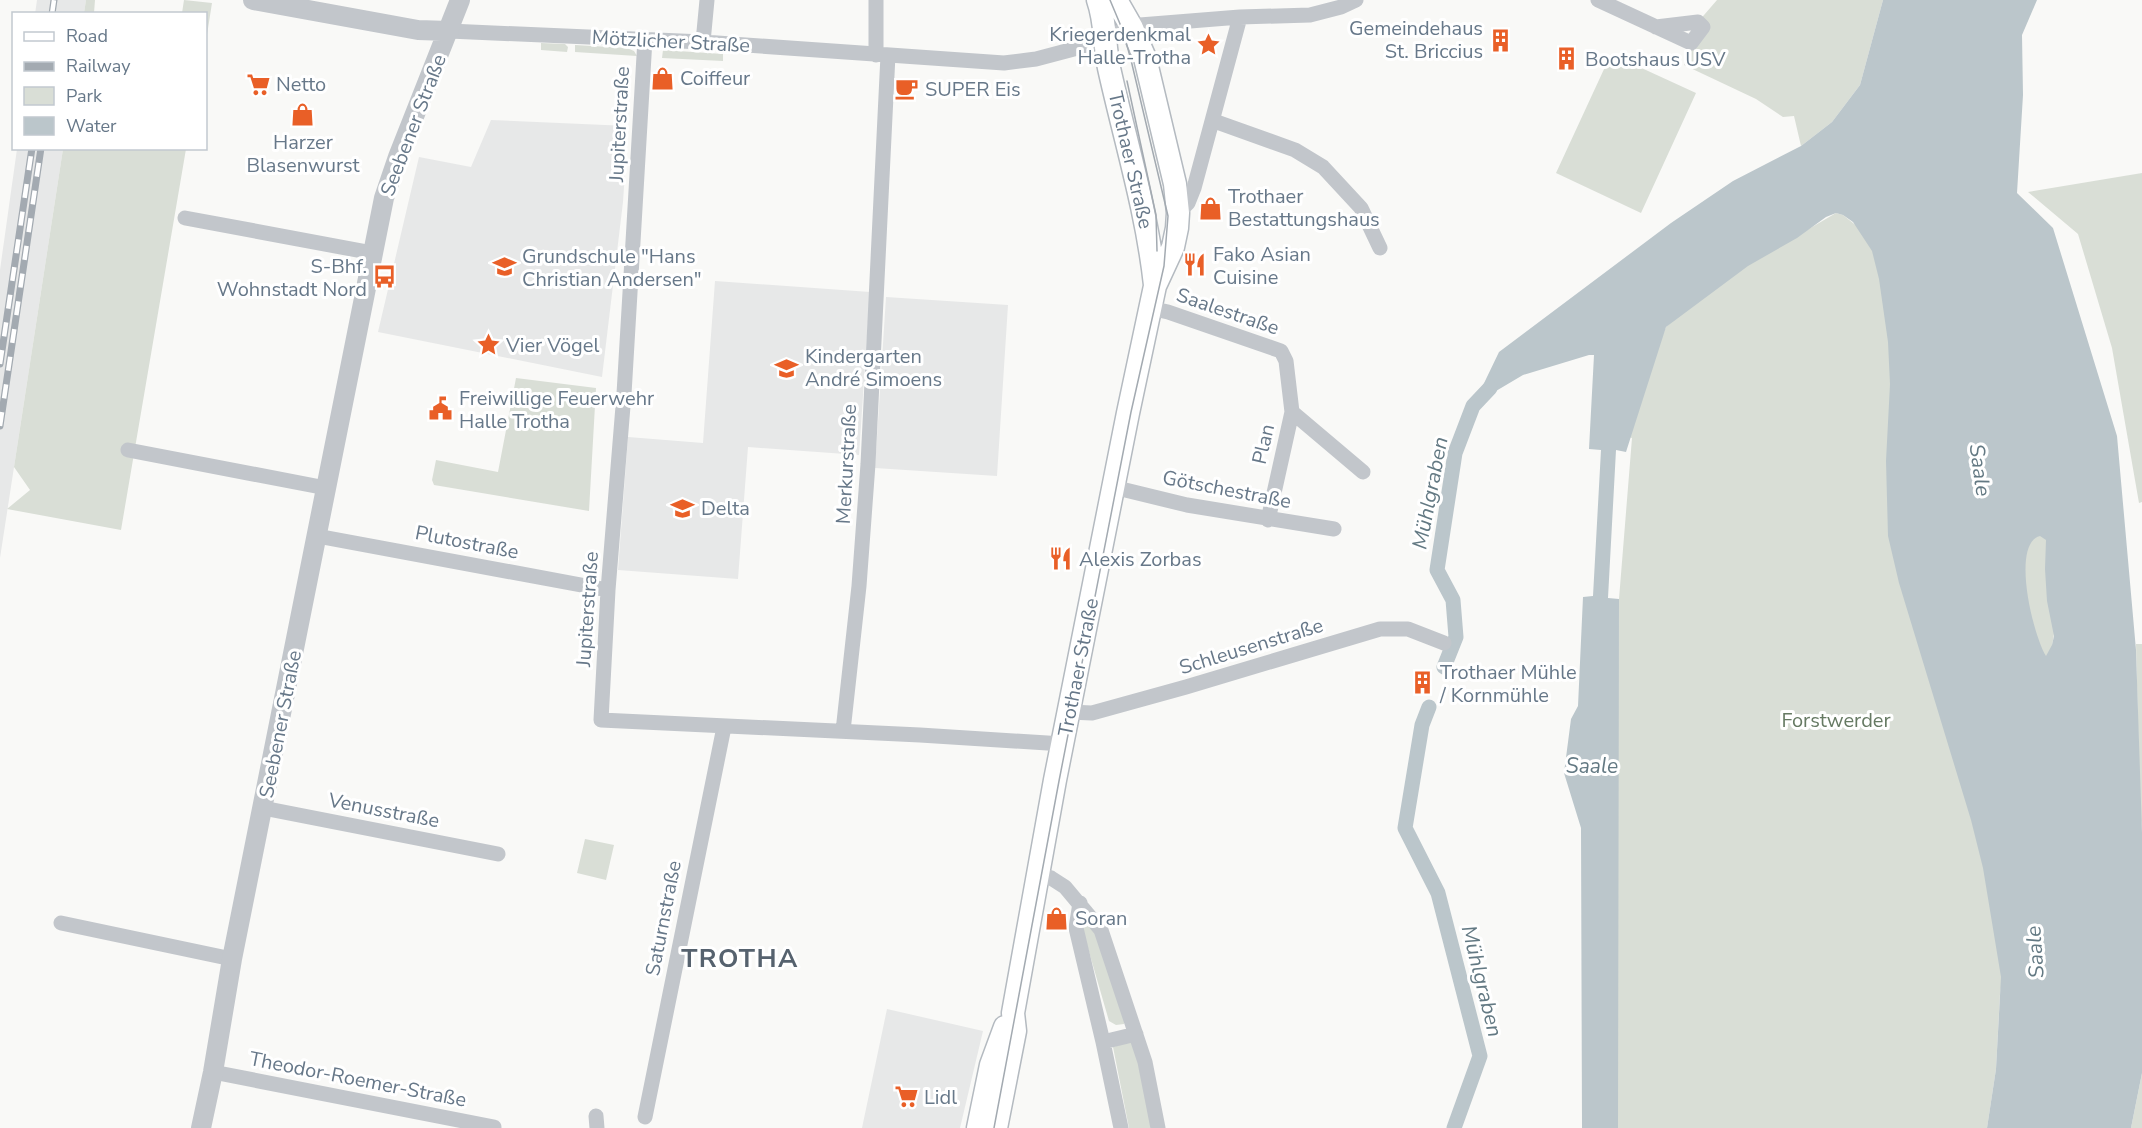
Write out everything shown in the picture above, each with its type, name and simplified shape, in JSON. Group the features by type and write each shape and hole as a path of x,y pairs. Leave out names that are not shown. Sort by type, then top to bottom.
{"main road":[{"name":"Trothaer Straße","path":"1098,0 1104,16 1097,41 1108,64 1151,249 1155,286"},
{"name":"Trothaer Straße","path":"996,1128 1015,1031 1013,1013 1038,874 1113,487 1155,286 1173,247 1177,228 1175,184 1145,58 1116,0"},
{"name":"Trothaer Straße","path":"978,1128 991,1065 1001,1034 1013,1013"}],"street":[{"name":"Mötzlicher Straße","path":"253,0 418,30 704,42 1004,63 1036,59 1097,41 1140,25 1240,17 1310,15 1356,0"},
{"name":"Seebener Straße","path":"201,1128 232,959 384,198 460,0"},
{"path":"704,42 707,0"},
{"name":"Merkurstraße","path":"843,731 860,586 868,464 882,55 876,0"},
{"path":"1598,0 1656,27"},
{"name":"Trothaer Straße","path":"1178,213 1188,203 1194,188 1214,121 1240,17"},
{"name":"Jupiterstraße","path":"645,39 624,394 608,590 601,720 1063,744"},
{"path":"1214,121 1295,150 1323,167 1361,208 1380,248"},
{"path":"185,218 374,253"},
{"name":"Saalestraße","path":"1150,308 1168,312 1281,351 1286,361 1292,412"},
{"path":"1292,412 1363,471"},
{"name":"Plan","path":"1268,520 1292,412"},
{"path":"128,450 326,488"},
{"name":"Götschestraße","path":"1113,487 1187,505 1334,530"},
{"name":"Plutostraße","path":"317,536 608,590"},
{"name":"Schleusenstraße","path":"1069,712 1092,713 1380,629 1408,629 1444,643"},
{"name":"Saturnstraße","path":"645,1117 724,727"},
{"name":"Venusstraße","path":"263,808 498,854"},
{"path":"1038,874 1051,878 1065,887 1101,930 1145,1062 1158,1128"},
{"path":"1080,903 1076,928 1121,1128"},
{"path":"61,923 232,959"},
{"path":"1103,1042 1136,1034"},
{"name":"Theodor-Roemer-Straße","path":"213,1072 494,1127"}],"shaded area":[{"path":"37,0 86,0 84,12 35,12"},
{"name":"Grundschule \"Hans Christian Andersen\"","path":"491,120 628,126 623,202 602,377 378,332 419,157 471,167"},
{"path":"17,150 63,150 0,558 0,270"},
{"name":"Kindergarten André Simoens","path":"715,281 870,292 859,455 748,447 738,579 618,570 628,437 703,443"},
{"path":"886,297 1008,305 997,476 875,468"},
{"path":"887,1009 983,1031 960,1128 862,1128"}],"green space":[{"path":"86,0 95,0 94,12 84,12"},
{"path":"184,0 212,3 207,35 207,12 182,12"},
{"path":"1717,0 1883,0 1860,85 1832,122 1801,146 1794,116 1783,117 1756,99 1684,65 1698,22"},
{"path":"541,43 565,44 568,47 567,52 541,50"},
{"path":"575,45 627,48 634,51 637,56 575,52"},
{"path":"663,50 723,54 723,61 662,58"},
{"path":"1611,54 1696,93 1641,213 1556,173"},
{"path":"63,150 186,150 121,530 7,509 30,490 14,467"},
{"path":"2142,173 2142,502 2139,503 2112,348 2078,234 2028,192"},
{"name":"Forstwerder","path":"1836,213 1843,215 1863,231 2065,560 2000,994 1996,1069 1987,1128 1611,1128 1619,599 1632,438 1620,435 1666,327 1713,285"},
{"path":"516,378 596,388 589,511 434,485 432,480 436,460 498,472"},
{"path":"2136,644 2142,644 2142,832 2140,808"},
{"path":"585,839 614,845 606,880 577,873"},
{"path":"1083,918 1094,929 1125,1014 1124,1024 1116,1025 1109,1021 1083,931"},
{"path":"1132,1041 1141,1068 1151,1128 1129,1128 1113,1047"},
{"path":"2142,1073 2142,1128 2131,1128"}],"water":[{"name":"Saale","path":"1883,0 2037,0 2022,35 2023,95 2017,193 2053,228 2117,436 2136,650 2142,833 2142,1073 2131,1128 1987,1128 1996,1069 2001,977 1983,868 1971,820 1899,583 1888,536 1886,461 1890,384 1888,342 1879,279 1872,251 1853,222 1836,213 1748,266 1666,327 1626,452 1616,450 1608,598 1619,599 1618,1128 1582,1128 1581,828 1564,773 1571,719 1578,706 1583,597 1593,596 1601,450 1589,449 1594,355 1523,375 1474,404 1499,352 1671,223 1733,181 1801,146 1832,122 1860,85","holes":["2040,536 2046,540 2047,601 2054,636 2046,656 2031,612 2026,573 2027,556 2031,543"]}],"waterway":[{"name":"Mühlgraben","path":"1444,667 1456,637 1453,600 1437,570 1455,453 1473,406 1490,388"},
{"name":"Mühlgraben","path":"1429,707 1422,725 1405,828 1438,893 1480,1056 1454,1128"}],"tram line":[{"path":"994,1128 1131,412 1164,266 1168,216 1131,60 1123,31 1110,0"},
{"path":"1127,81 1156,215 1157,251"}],"railway":[{"path":"52,12 54,0"},
{"path":"0,364 32,150"},
{"path":"0,426 41,150"}],"place":[{"name":"Gemeindehaus St. Briccius","path":"1501,40"},
{"name":"Kriegerdenkmal Halle-Trotha","path":"1209,45"},
{"name":"Bootshaus USV","path":"1567,59"},
{"name":"Coiffeur","path":"662,78"},
{"name":"Netto","path":"258,84"},
{"name":"SUPER Eis","path":"907,89"},
{"name":"Harzer Blasenwurst","path":"303,114"},
{"name":"Trothaer Bestattungshaus","path":"1210,208"},
{"name":"Fako Asian Cuisine","path":"1195,265"},
{"name":"Grundschule \"Hans Christian Andersen\"","path":"504,267"},
{"name":"S-Bhf. Wohnstadt Nord","path":"385,277"},
{"name":"Vier Vögel","path":"488,345"},
{"name":"Kindergarten André Simoens","path":"787,368"},
{"name":"Freiwillige Feuerwehr Halle Trotha","path":"441,409"},
{"name":"Delta","path":"683,508"},
{"name":"Alexis Zorbas","path":"1061,559"},
{"name":"Trothaer Mühle / Kornmühle","path":"1422,683"},
{"name":"Soran","path":"1057,918"},
{"name":"Lidl","path":"906,1097"}],"district":[{"name":"TROTHA","path":"740,958"}]}
